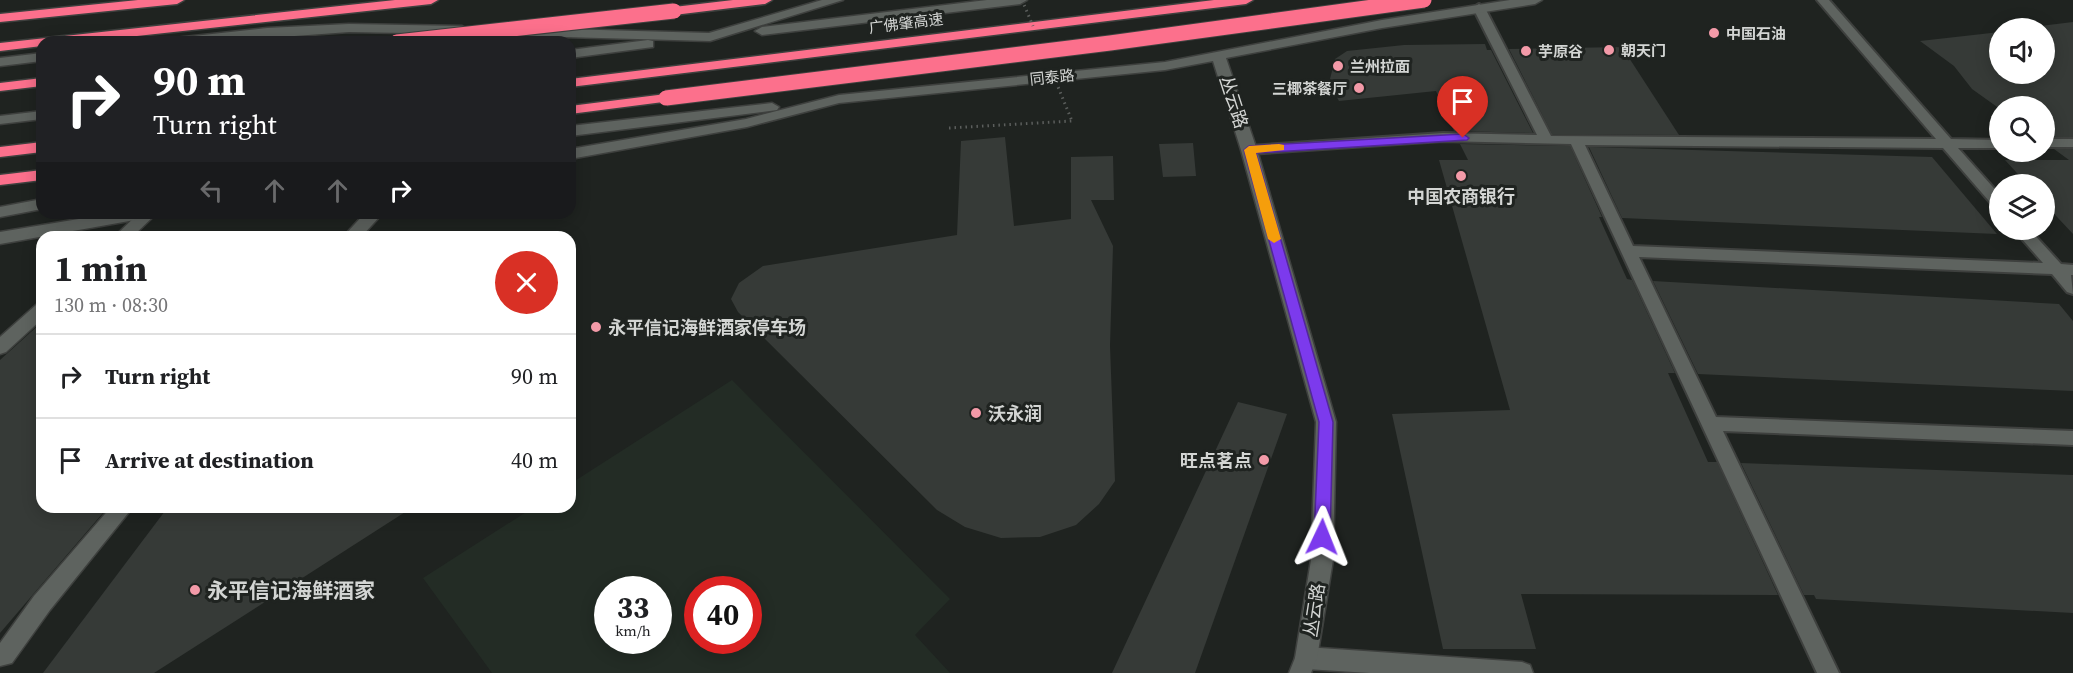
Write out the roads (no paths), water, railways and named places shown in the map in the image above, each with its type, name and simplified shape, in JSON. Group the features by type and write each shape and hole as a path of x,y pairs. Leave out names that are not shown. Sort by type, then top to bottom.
{"highway":[{"path":"0,18 177,0"},
{"path":"98,36 431,0"},
{"path":"450,36 765,0"},
{"name":"广佛肇高速","path":"576,82 1246,0"},
{"path":"576,109 1076,48 1424,0"},
{"path":"0,47 36,43"},
{"path":"0,87 36,83"},
{"path":"0,152 36,148"},
{"path":"0,180 36,176"}],"main road":[{"path":"230,36 349,28 710,37 836,0"},
{"path":"576,53 1020,0"},
{"name":"同泰路","path":"576,153 747,123 839,99 1138,69 1219,57 1382,24 1534,0"},
{"name":"丛云路","path":"1219,57 1249,150 1326,422 1322,560 1303,666"},
{"path":"0,62 36,58"},
{"path":"576,129 839,99"},
{"path":"0,120 36,116"},
{"path":"0,212 36,205"},
{"path":"41,231 112,219"},
{"path":"128,231 141,219"},
{"path":"357,231 369,219"},
{"path":"0,238 36,232"},
{"path":"0,347 36,314"},
{"path":"1,661 42,603 118,513"},
{"path":"1303,666 1522,673"}],"lane":[{"path":"1823,0 1945,145 1989,193"},
{"path":"1479,8 1546,140"},
{"path":"1249,150 1443,137 1989,144"},
{"path":"1575,140 1828,673"},
{"path":"2055,143 2073,143"},
{"path":"2033,240 2065,269 2073,288"},
{"path":"1628,251 2065,269"},
{"path":"1710,424 2073,438"}],"place":[{"name":"中国石油","path":"1714,33"},
{"name":"朝天门","path":"1609,50"},
{"name":"芋原谷","path":"1526,51"},
{"name":"兰州拉面","path":"1338,66"},
{"name":"三椰茶餐厅","path":"1359,88"},
{"name":"中国农商银行","path":"1461,176"},
{"name":"永平信记海鲜酒家停车场","path":"596,327"},
{"name":"沃永润","path":"976,413"},
{"name":"旺点茗点","path":"1264,460"},
{"name":"永平信记海鲜酒家","path":"195,590"}]}
